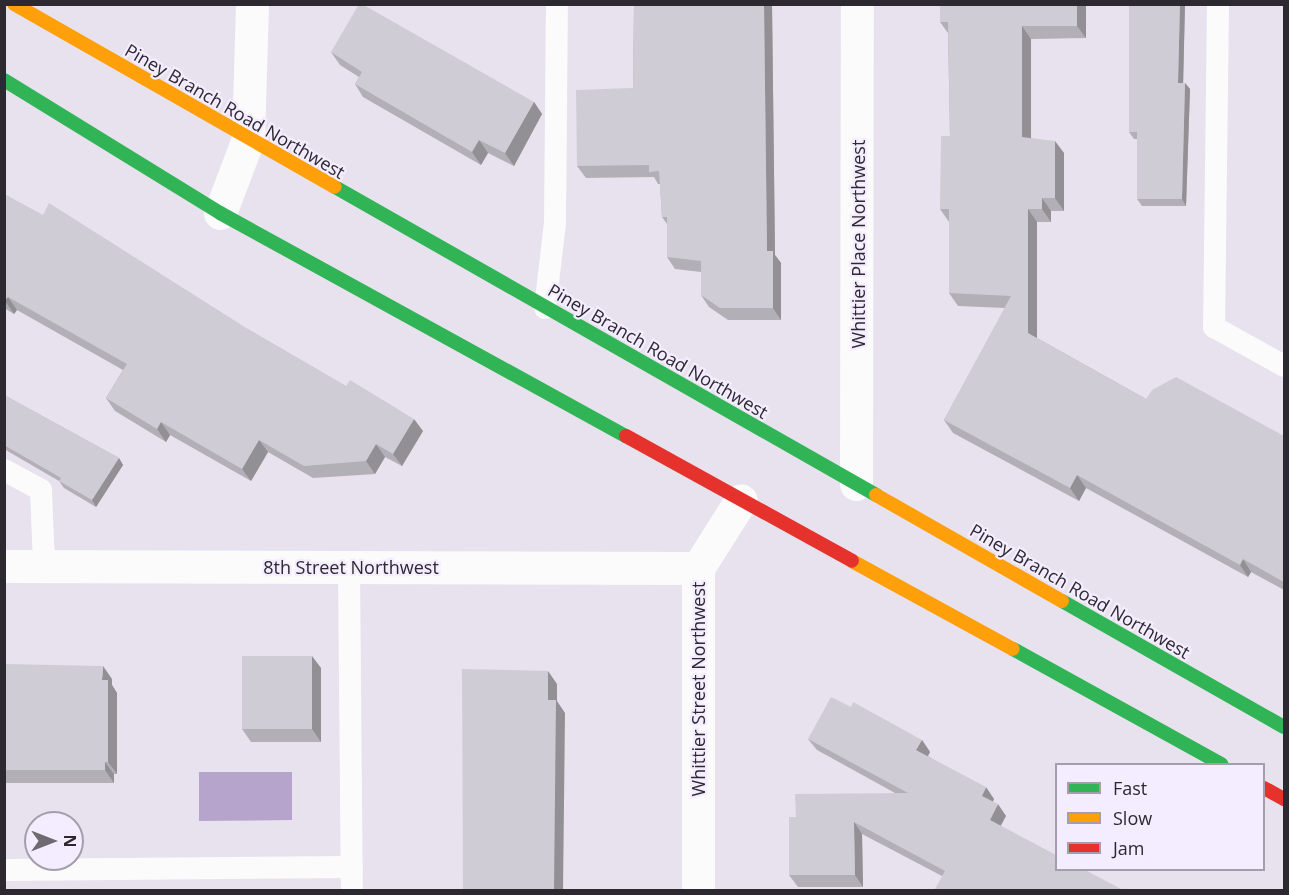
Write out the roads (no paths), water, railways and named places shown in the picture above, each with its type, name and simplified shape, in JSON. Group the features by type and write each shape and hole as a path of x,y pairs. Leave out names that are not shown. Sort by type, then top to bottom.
{"main road":[{"name":"Piney Branch Road Northwest","path":"14,4 1284,727"},
{"path":"4,80 220,213 1217,763"},
{"path":"1265,789 1284,799"}],"street":[{"path":"220,213 248,139 252,4"},
{"name":"Whittier Place Northwest","path":"855,484 857,4"},
{"name":"Whittier Street Northwest","path":"698,891 698,568 741,500"},
{"name":"8th Street Northwest","path":"4,566 698,568"}],"lane":[{"path":"545,308 555,223 557,4"},
{"path":"1218,4 1214,327 1284,366"},
{"path":"4,470 41,490 44,566"},
{"path":"349,566 352,891"},
{"path":"4,870 352,867"}]}
